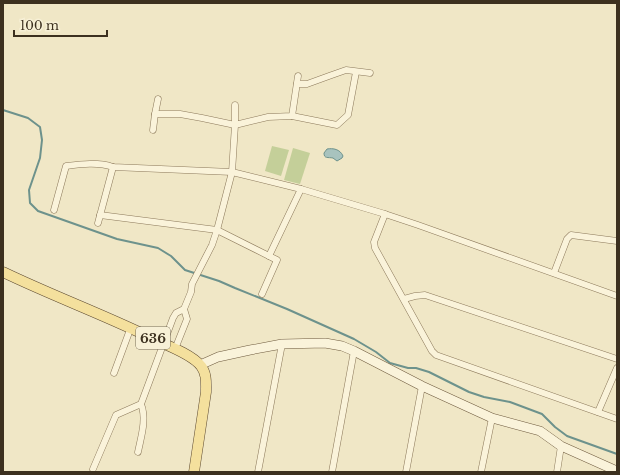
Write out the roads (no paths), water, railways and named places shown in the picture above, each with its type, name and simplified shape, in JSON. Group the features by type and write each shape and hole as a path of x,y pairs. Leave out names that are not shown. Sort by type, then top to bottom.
{"main road":[{"name":"636","path":"3,272 130,327 175,349 196,361 200,365"},
{"path":"194,472 206,392 204,371 200,365"}],"street":[{"path":"297,84 307,84 346,70 370,73"},
{"path":"155,114 180,114 195,116 235,125 268,117 292,116 336,125 348,115 356,72"},
{"path":"292,116 298,76"},
{"path":"153,130 158,99"},
{"path":"175,349 187,319 184,309 191,292 192,284 212,245 232,172 235,106"},
{"path":"54,210 66,166 89,164 107,165 113,167 232,172 301,189 385,214 617,296"},
{"path":"98,223 113,167"},
{"path":"269,256 301,189"},
{"path":"385,214 374,242 375,248 432,351 436,355 617,419"},
{"path":"100,215 217,230 277,260 262,294"},
{"path":"554,273 567,239 571,235 617,241"},
{"path":"404,299 425,295 617,359"},
{"path":"138,452 144,419 141,404 173,318 176,313 184,309"},
{"path":"114,373 130,327"},
{"path":"200,365 218,357 282,344 325,343 342,346 422,386 492,418 540,431 561,446 617,472"},
{"path":"258,472 282,344"},
{"path":"332,472 354,351"},
{"path":"598,412 617,368"},
{"path":"406,472 422,386"},
{"path":"93,469 116,415 141,404"},
{"path":"481,472 492,418"},
{"path":"557,472 561,446"}],"water":[{"path":"327,149 338,150 343,156 342,158 337,161 333,158 326,157 324,153"}],"waterway":[{"path":"3,110 28,118 40,127 42,140 40,158 29,190 30,203 38,211 117,239 158,248 171,256 185,270 219,281 354,339 376,352 390,363 429,372 469,392 484,397 510,402 542,414 567,436 617,454"}]}
